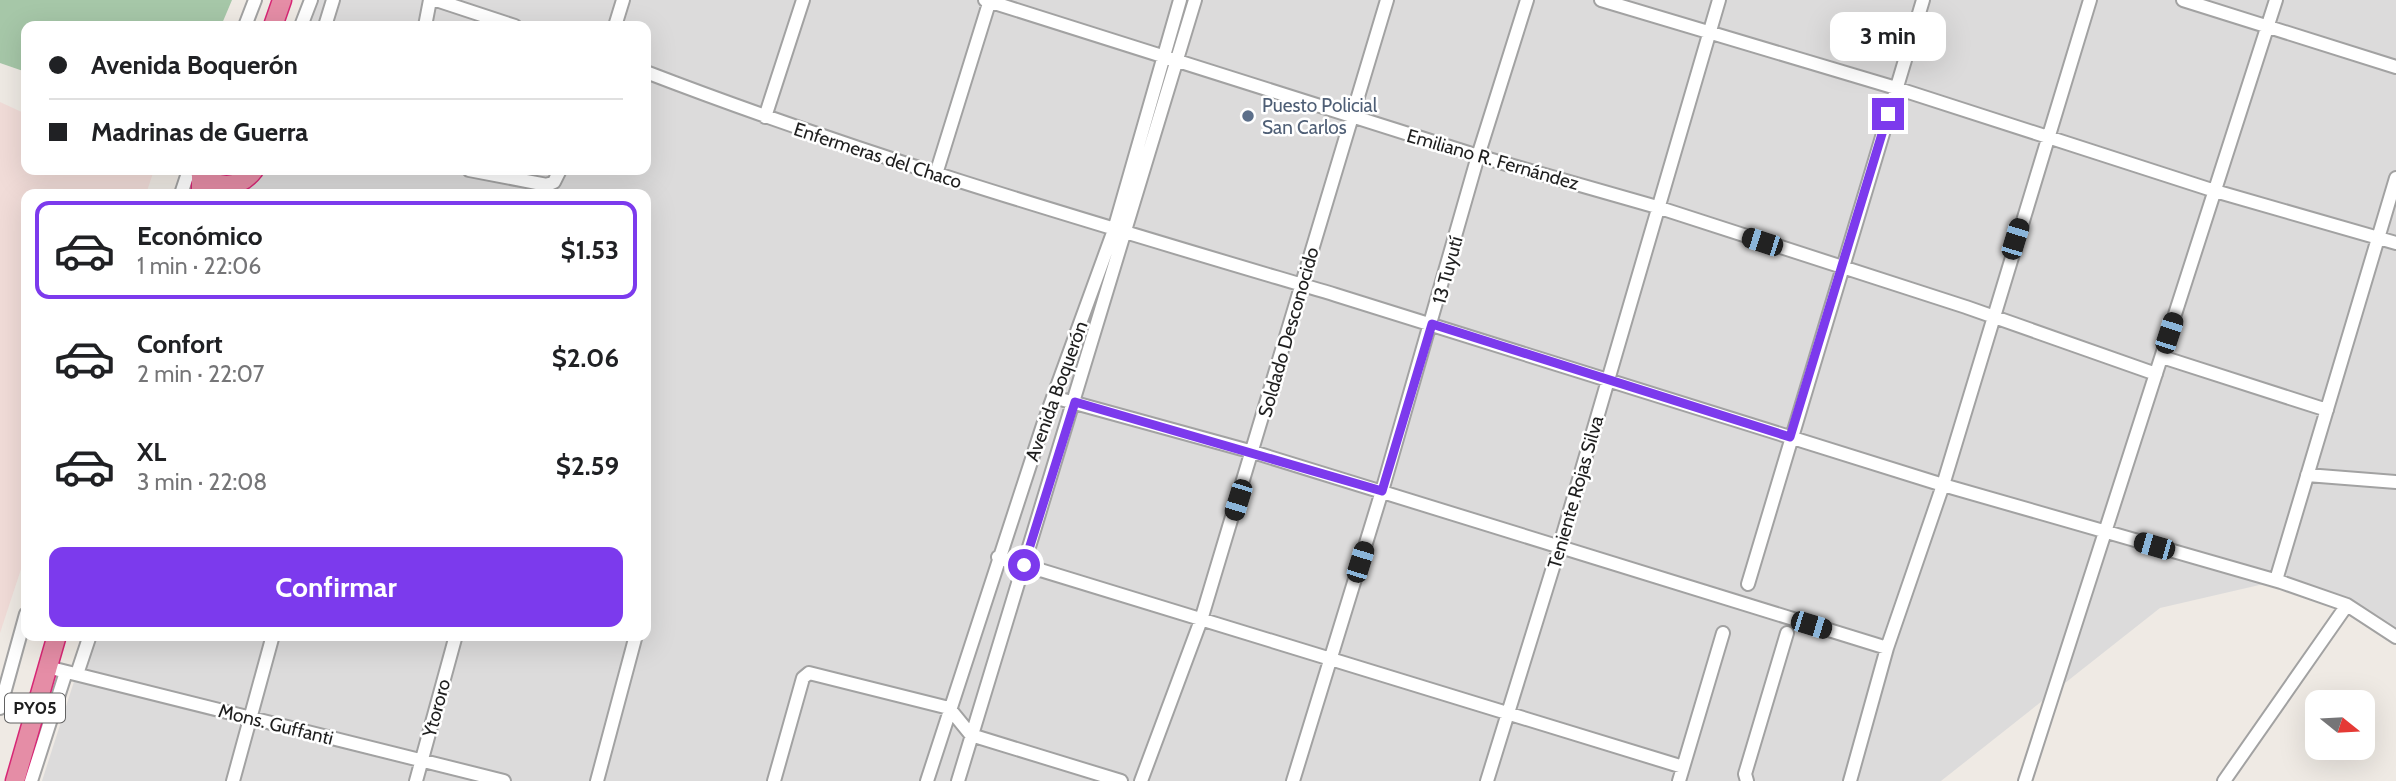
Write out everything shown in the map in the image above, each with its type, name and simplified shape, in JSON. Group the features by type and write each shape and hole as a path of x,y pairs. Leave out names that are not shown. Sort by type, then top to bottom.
{"highway":[{"path":"275,21 282,0"},
{"path":"202,175 216,184 233,189 248,175"},
{"name":"PY05","path":"15,781 55,641"}],"street":[{"path":"246,21 255,0"},
{"path":"303,21 311,0"},
{"path":"327,21 333,0"},
{"path":"426,21 430,0"},
{"path":"436,0 501,21"},
{"path":"617,21 623,0"},
{"path":"765,117 803,0"},
{"name":"Avenida Boquerón","path":"958,781 1075,402 1180,0"},
{"name":"Avenida Boquerón","path":"928,781 998,557 1053,397 1120,232 1195,0"},
{"name":"Soldado Desconocido","path":"1141,781 1201,621 1387,0"},
{"name":"13 Tuyutí","path":"1293,781 1432,324 1478,156 1527,0"},
{"path":"1601,0 1896,88 2215,191 2396,243"},
{"name":"Teniente Rojas Silva","path":"1487,781 1559,548 1719,0"},
{"path":"1748,584 1923,0"},
{"path":"1850,781 1887,649 1943,485 2046,137 2090,0"},
{"path":"2183,0 2396,67"},
{"path":"2025,781 2276,0"},
{"path":"936,174 988,1"},
{"name":"Emiliano R. Fernández","path":"988,1 1478,156 1657,207 1992,316 2156,374"},
{"name":"Enfermeras del Chaco","path":"651,74 765,117 1120,232 1432,324 1943,485 2276,580 2347,606 2396,637"},
{"path":"495,175 547,185 554,183 558,175"},
{"path":"2276,580 2396,178"},
{"path":"2162,357 2327,410"},
{"path":"1053,397 1253,452 1887,649"},
{"path":"2307,475 2396,482"},
{"path":"998,557 1683,767"},
{"path":"2224,781 2347,606"},
{"path":"0,708 21,632"},
{"path":"1679,781 1723,633"},
{"path":"1747,781 1745,774 1787,633"},
{"path":"31,781 72,673 87,641"},
{"path":"233,781 271,641"},
{"name":"Ytororo","path":"415,781 454,641"},
{"path":"597,781 634,641"},
{"name":"Mons. Guffanti","path":"47,667 504,781"},
{"path":"775,781 803,678 809,673 949,709 971,735 1121,781"}],"shaded area":[{"path":"314,0 2396,0 2396,636 2281,580 2160,608 1941,781 42,781 87,641 651,641 651,189 234,189 238,175 651,175 651,21 304,21"},
{"path":"0,102 21,112 21,175 152,175 148,189 21,189 21,569 0,633"}],"green space":[{"path":"0,0 232,0 223,21 21,21 21,70 0,63"}],"place":[{"name":"Puesto Policial San Carlos","path":"1248,116"}],"route":[{"path":"1024,565 1075,402 1382,491 1432,324 1790,437 1888,114"}]}
